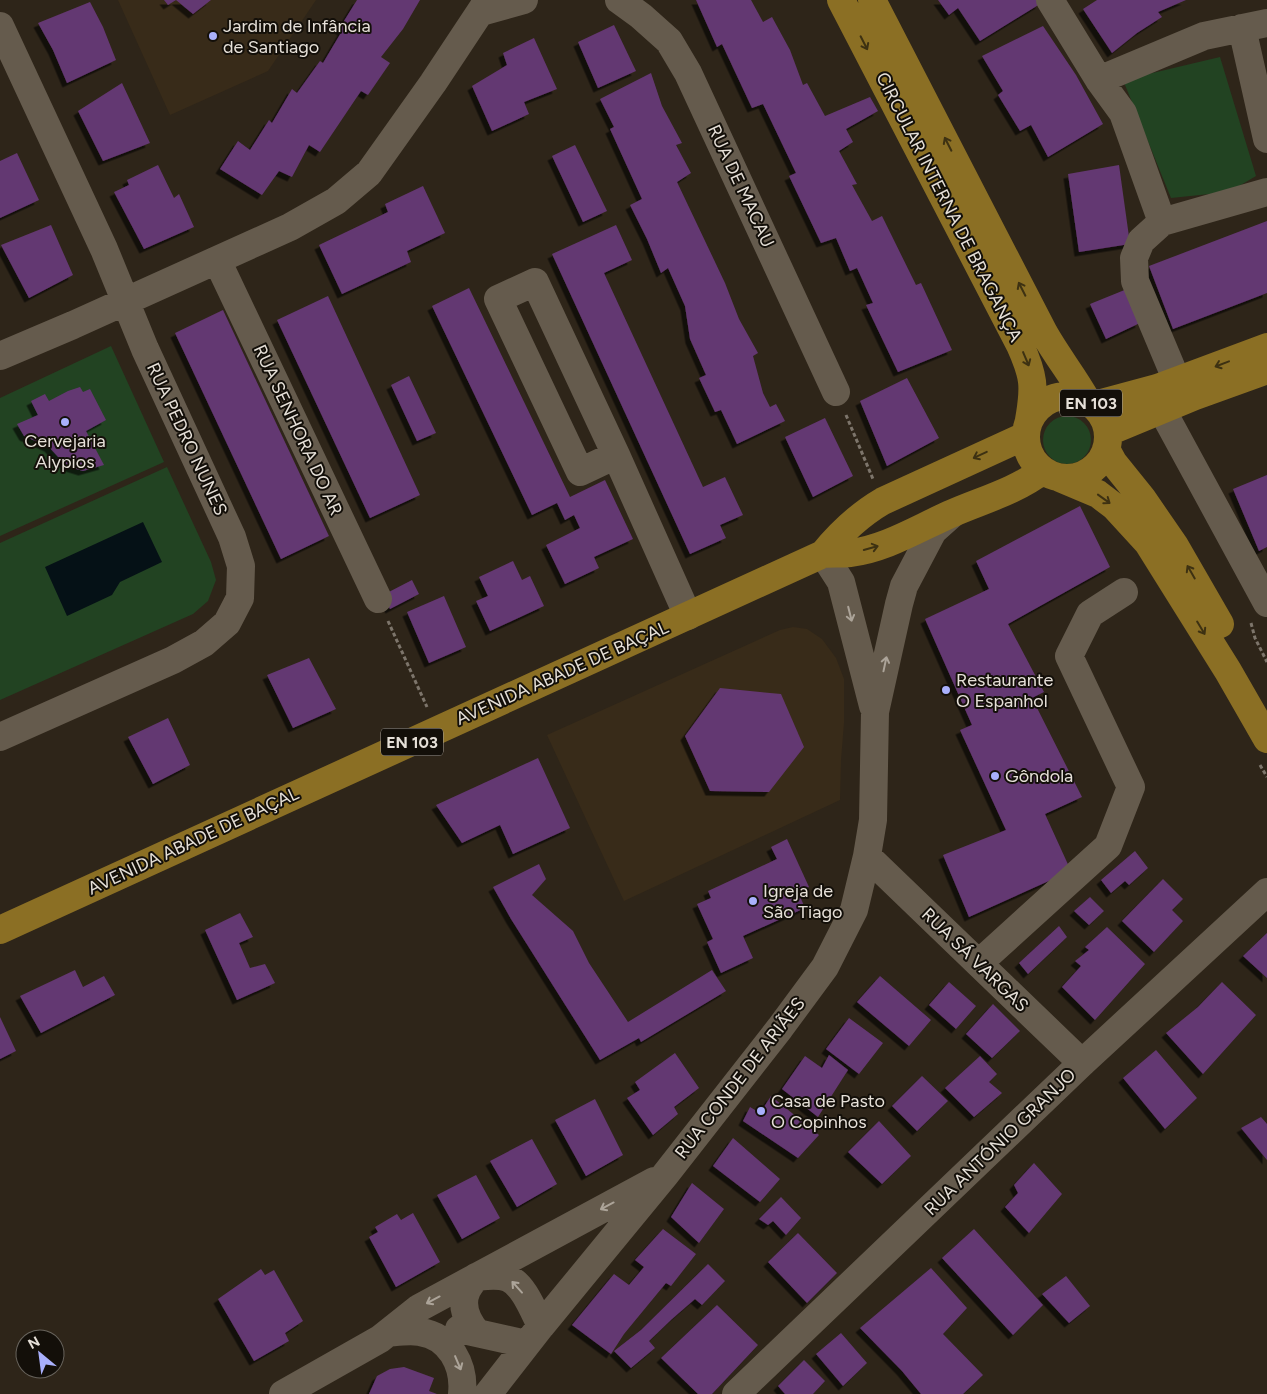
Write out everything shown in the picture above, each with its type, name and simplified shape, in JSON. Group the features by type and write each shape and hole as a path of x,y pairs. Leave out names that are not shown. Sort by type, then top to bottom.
{"main road":[{"name":"CIRCULAR INTERNA DE BRAGANÇA","path":"841,0 1020,345 1033,380 1034,394 1027,428"},
{"name":"CIRCULAR INTERNA DE BRAGANÇA","path":"872,0 1044,333 1090,402"},
{"name":"AVENIDA ABADE DE BAÇAL","path":"823,554 850,524 865,512 1027,428 1039,406 1053,398 1064,395 1075,396 1090,402 1156,388 1267,346"},
{"name":"EN 103","path":"1090,402 1101,413 1106,422 1107,441 1162,410 1267,370"},
{"path":"1027,428 1029,456 1051,474 1098,494 1115,507 1148,543 1228,671 1267,740"},
{"name":"AVENIDA ABADE DE BAÇAL","path":"0,930 823,554 850,553 874,547 1030,480 1051,474 1080,476 1088,472 1102,458 1107,441"},
{"path":"1107,441 1114,462 1176,546 1267,706"}],"street":[{"path":"0,356 290,227 336,201 369,173 485,6 524,0"},
{"name":"RUA DE MACAU","path":"619,0 669,40 688,74 836,392"},
{"path":"1050,0 1099,80 1123,113 1162,222"},
{"name":"RUA PEDRO NUNES","path":"0,26 104,249 145,349 232,537 241,566 240,598 227,623 204,642 174,660 0,737"},
{"path":"1099,80 1204,36 1254,26 1267,139"},
{"path":"1177,381 1135,281 1134,258 1142,241 1162,222 1267,192"},
{"name":"RUA SENHORA DO AR","path":"217,260 378,600"},
{"path":"616,454 580,472 498,299 535,282 616,454 688,616"},
{"path":"1162,410 1267,603"},
{"name":"RUA CONDE DE ARIÃES","path":"488,1394 533,1335 665,1174 780,1028 825,967 854,910 867,856 873,820 875,712 904,586 933,531 952,514"},
{"name":"RUA CONDE DE ARIÃES","path":"823,554 841,582 875,712"},
{"path":"979,963 1108,846 1131,787 1069,656 1090,614 1124,592"},
{"name":"RUA SÁ VARGAS","path":"867,856 1082,1064"},
{"name":"RUA ANTÓNIO GRANJO","path":"736,1394 1082,1064 1267,892"},
{"path":"283,1394 320,1382 419,1308 665,1174"},
{"path":"476,1276 466,1291 464,1305 467,1318 477,1333"},
{"path":"388,1333 421,1332 450,1327 477,1333 533,1335 518,1285 507,1278 476,1276"},
{"path":"421,1332 438,1338 448,1345 461,1370 462,1394"}],"path":[{"path":"836,392 883,501"},
{"path":"378,600 437,730"}],"shaded area":[{"name":"Jardim de Infância de Santiago","path":"118,0 316,0 268,71 170,115"},
{"path":"143,522 162,562 120,582 112,595 67,616 45,567"},
{"path":"793,627 807,629 822,639 836,658 844,679 840,800 624,901 547,735 780,630"}],"green space":[{"path":"1220,57 1256,176 1229,192 1171,198 1123,80"},
{"path":"111,346 164,462 0,536 0,398"},
{"path":"1062,416 1072,416 1084,423 1091,435 1091,445 1084,457 1072,464 1062,464 1054,460 1047,453 1043,445 1043,435 1047,427 1054,420"},
{"path":"167,467 211,562 216,580 208,601 193,614 0,700 0,543"}],"building":[{"path":"164,0 176,0 168,5"},
{"path":"176,0 211,0 193,14"},
{"path":"357,0 420,0 403,29 381,57 390,63 368,95 361,91 320,152 309,145 292,177 279,171 262,195 220,169 238,141 250,150 269,120 272,123 292,89 297,93 320,61 323,63 342,31 339,29"},
{"path":"696,0 751,0 763,22 772,17 790,50 803,85 807,83 825,116 870,97 878,111 846,129 853,142 839,151 857,184 852,185 872,221 882,216 916,285 921,283 952,350 898,372 866,305 873,303 857,268 850,271 836,238 821,243 789,176 796,173 763,104 752,108 722,44 717,47"},
{"path":"938,0 1038,0 1040,4 980,41 958,8 949,15"},
{"path":"1097,0 1186,0 1158,12 1162,17 1137,33 1112,53 1083,9"},
{"path":"90,2 103,27 116,60 67,83 53,50 38,23"},
{"path":"614,25 636,71 598,88 578,42"},
{"path":"1043,26 1076,75 1103,124 1048,157 1031,125 1020,131 998,95 1003,91 982,56"},
{"path":"534,38 557,89 524,102 529,114 492,131 472,86 507,65 503,53"},
{"path":"651,73 662,106 682,143 676,145 691,173 677,182 725,283 739,319 758,353 753,356 763,393 770,407 776,404 785,421 737,444 721,410 715,412 699,378 706,375 690,339 685,306 668,268 661,273 630,205 642,199 610,129 614,127 600,99"},
{"path":"122,83 150,143 103,161 78,111"},
{"path":"575,145 607,211 583,222 552,156"},
{"path":"17,153 39,200 0,218 0,161"},
{"path":"158,165 174,198 179,194 194,227 144,249 114,192 129,185 127,180"},
{"path":"1119,165 1130,244 1079,252 1068,174"},
{"path":"423,186 445,233 407,251 411,262 342,294 319,245 388,212 385,204"},
{"path":"1267,221 1267,293 1173,329 1149,266"},
{"path":"51,225 73,275 29,298 1,245"},
{"path":"616,225 632,260 604,273 703,487 725,477 743,515 720,525 726,538 690,554 552,254"},
{"path":"469,288 570,497 605,480 633,539 594,557 599,568 565,584 546,545 580,528 574,515 565,520 557,503 532,515 432,306"},
{"path":"1127,289 1140,323 1106,339 1090,304"},
{"path":"328,296 420,495 370,518 277,320"},
{"path":"223,310 329,536 281,559 175,333"},
{"path":"409,376 436,433 417,441 391,385"},
{"path":"907,378 939,438 887,466 860,401"},
{"path":"80,387 83,392 90,389 106,420 86,431 104,465 83,471 70,467 49,447 24,436 17,424 38,415 31,401 45,394 49,401"},
{"path":"825,418 853,476 813,497 785,437"},
{"path":"1267,475 1267,547 1259,551 1233,489"},
{"path":"1080,506 1110,567 1008,624 1044,692 1032,698 1082,797 1045,814 1071,871 969,917 943,855 1006,830 960,730 972,725 925,619 989,589 976,561"},
{"path":"513,561 522,580 530,576 544,606 490,631 476,601 488,596 479,577"},
{"path":"412,580 419,594 390,609 383,595"},
{"path":"444,596 466,647 429,663 407,612"},
{"path":"309,658 336,709 293,728 267,675"},
{"path":"720,688 781,694 804,747 769,792 710,791 685,736"},
{"path":"168,718 190,765 153,784 128,737"},
{"path":"538,758 570,828 513,854 500,825 462,843 436,805"},
{"name":"Igreja de São Tiago","path":"787,839 809,887 798,892 805,908 743,936 753,958 721,973 707,942 713,939 697,904 711,898 708,891 777,859 771,847"},
{"path":"1135,851 1148,868 1129,885 1125,881 1111,893 1101,880"},
{"path":"539,864 546,879 532,895 573,931 589,963 628,1022 712,970 726,991 641,1042 639,1038 600,1060 511,919 493,887"},
{"path":"1163,879 1183,899 1172,910 1183,921 1154,952 1122,921"},
{"path":"1090,897 1104,911 1089,925 1074,911"},
{"path":"240,913 253,937 239,943 250,968 265,964 275,983 237,1000 205,930"},
{"path":"1059,926 1067,937 1028,974 1019,963"},
{"path":"1107,927 1145,964 1095,1020 1062,987 1081,966 1075,961 1089,950 1085,947"},
{"path":"1267,933 1267,978 1243,956"},
{"path":"75,970 83,987 104,976 115,995 41,1033 20,996"},
{"path":"880,976 931,1020 909,1046 857,1002"},
{"path":"949,982 976,1006 956,1029 929,1005"},
{"path":"1222,982 1256,1015 1203,1074 1166,1033 1198,1007"},
{"path":"993,1004 1020,1031 992,1058 966,1034"},
{"path":"0,1017 16,1051 0,1059"},
{"path":"849,1018 883,1043 859,1074 826,1049"},
{"path":"1156,1050 1197,1098 1165,1129 1123,1078"},
{"path":"675,1053 699,1088 674,1107 678,1114 653,1135 627,1098 640,1090 635,1082"},
{"path":"829,1055 848,1070 818,1117 782,1089 805,1056 822,1068"},
{"path":"980,1056 997,1074 989,1082 1002,1093 974,1117 945,1088"},
{"path":"922,1076 948,1101 917,1131 892,1106"},
{"path":"771,1096 819,1135 798,1158 743,1121 750,1107 760,1113"},
{"path":"595,1099 623,1155 586,1176 555,1120"},
{"path":"1261,1117 1267,1124 1267,1160 1241,1128"},
{"path":"879,1121 911,1156 882,1184 848,1152"},
{"path":"733,1138 780,1179 760,1202 713,1166"},
{"path":"532,1139 557,1184 517,1207 490,1161"},
{"path":"1034,1163 1062,1194 1029,1233 1005,1207 1018,1193 1014,1185"},
{"path":"476,1175 500,1218 462,1239 437,1195"},
{"path":"692,1183 724,1209 699,1243 671,1217"},
{"path":"781,1197 801,1218 786,1235 773,1221 768,1225 759,1219"},
{"path":"413,1213 440,1262 396,1287 369,1237 378,1232 375,1227 397,1214 401,1220"},
{"path":"663,1229 696,1254 671,1286 666,1283 624,1334 611,1354 572,1325 614,1274 629,1285 644,1267 635,1260"},
{"path":"974,1229 1043,1305 1013,1335 942,1258"},
{"path":"798,1233 837,1273 807,1303 768,1262"},
{"path":"708,1264 725,1281 702,1305 695,1299 672,1319 649,1341 655,1348 631,1368 614,1351 641,1330"},
{"path":"931,1268 967,1308 943,1334 983,1375 963,1394 921,1394 902,1371 860,1328"},
{"path":"261,1269 265,1275 274,1270 303,1321 285,1333 289,1341 254,1361 218,1299"},
{"path":"1066,1276 1090,1306 1069,1323 1042,1294"},
{"path":"717,1305 758,1345 712,1394 698,1394 661,1358"},
{"path":"841,1333 867,1363 843,1386 816,1354"},
{"path":"804,1360 825,1381 813,1394 785,1394 778,1386"},
{"path":"404,1367 434,1378 429,1391 437,1394 369,1394 377,1376 390,1369"}],"place":[{"name":"Jardim de Infância de Santiago","path":"213,36"},
{"name":"Cervejaria Alypios","path":"65,422"},
{"name":"Restaurante O Espanhol","path":"946,690"},
{"name":"Gôndola","path":"995,776"},
{"name":"Igreja de São Tiago","path":"753,901"},
{"name":"Casa de Pasto O Copinhos","path":"761,1111"}]}
